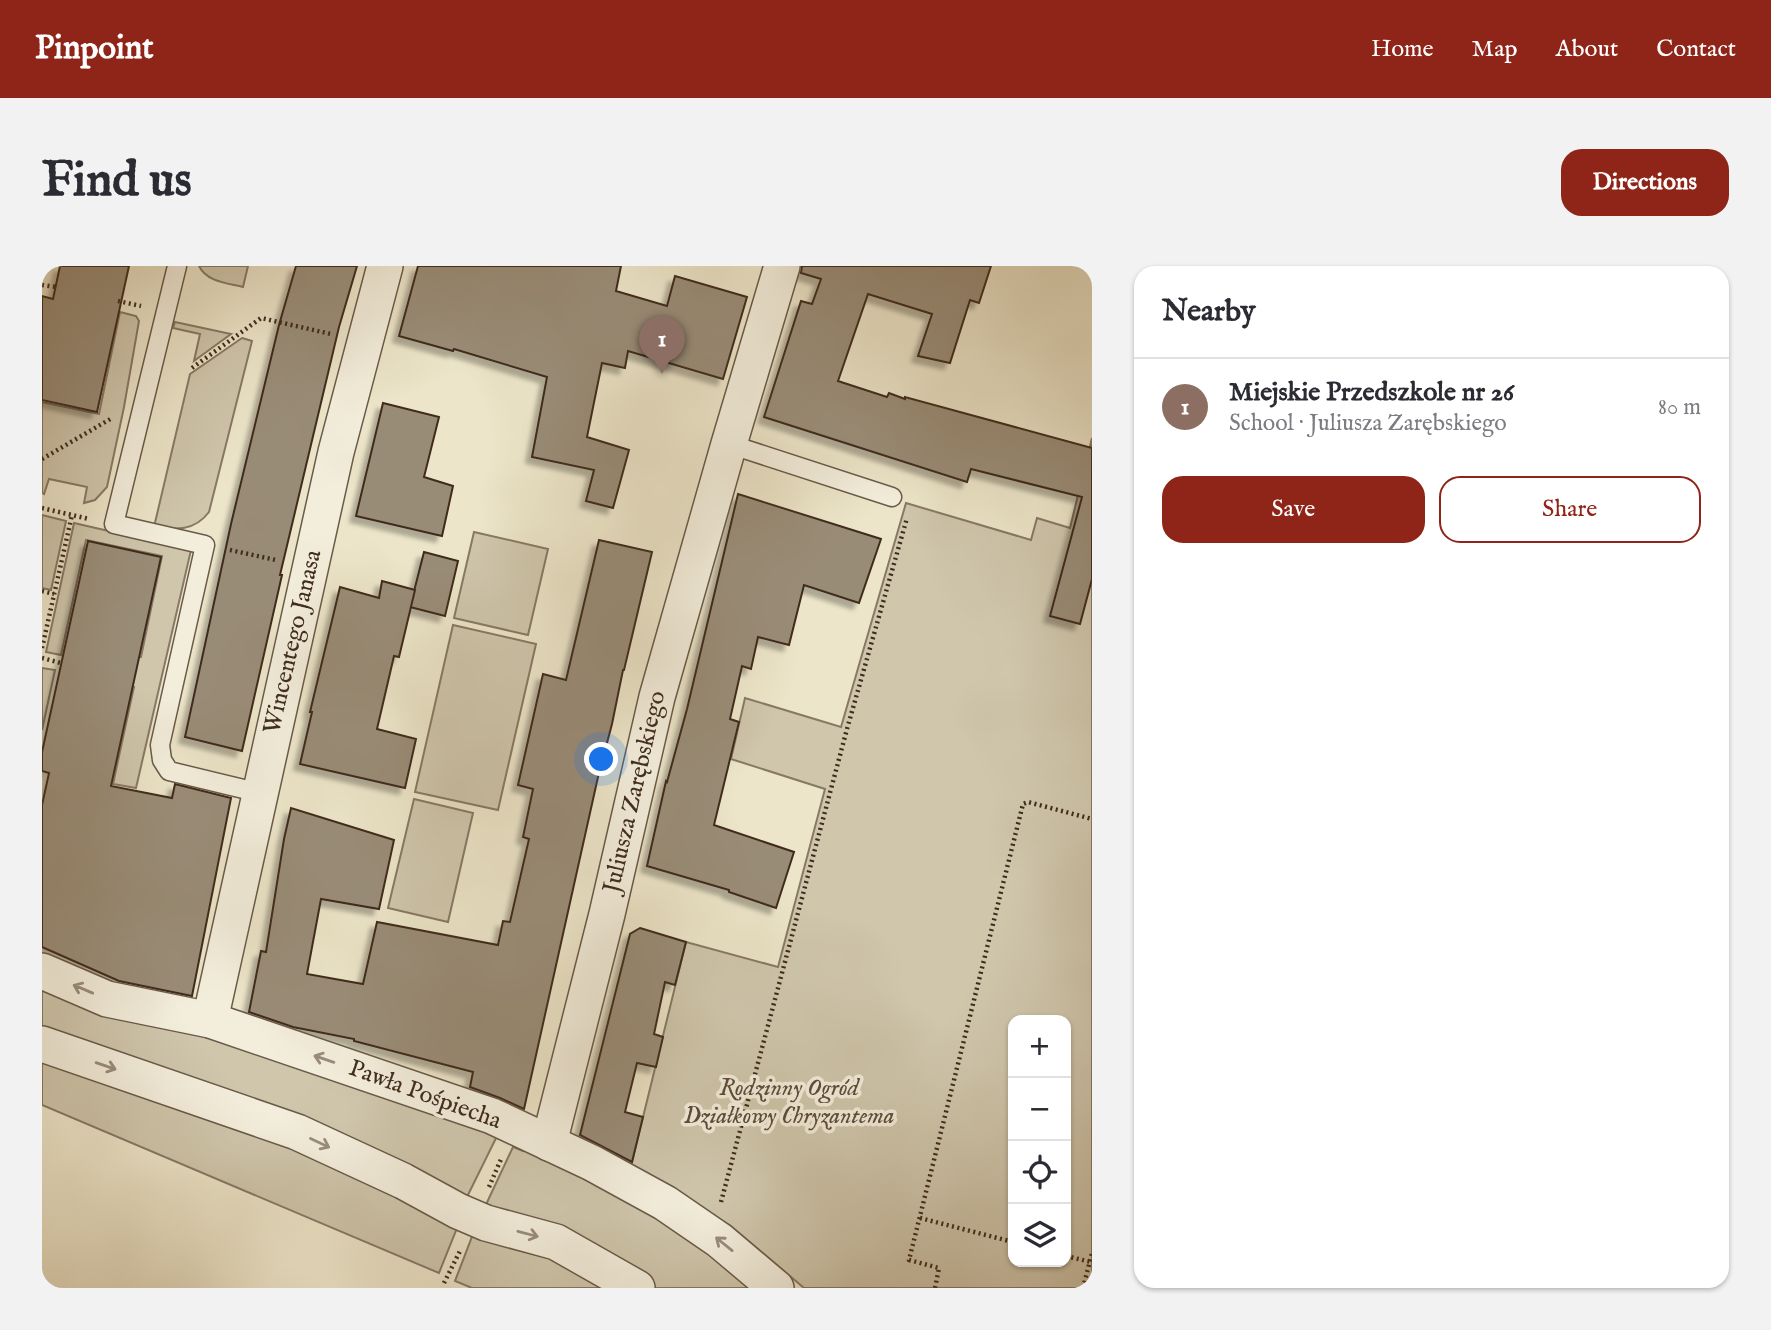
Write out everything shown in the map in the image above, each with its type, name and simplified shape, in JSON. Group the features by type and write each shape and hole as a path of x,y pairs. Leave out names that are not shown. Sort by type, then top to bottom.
{"street":[{"name":"Wincentego Janasa","path":"211,1020 335,452 386,266"},
{"name":"Juliusza Zarębskiego","path":"538,1138 607,914 657,697 782,266"},
{"name":"Pawła Pośpiecha","path":"42,971 107,999 211,1020 492,1116 592,1163 665,1203 719,1240 776,1288"},
{"path":"42,1044 297,1132 403,1181 476,1219 556,1242 637,1288"}],"lane":[{"path":"177,266 114,524 205,545 160,745 162,760 169,771 260,793"},
{"path":"729,444 892,497"}],"path":[{"path":"42,285 55,287"},
{"path":"118,301 147,308"},
{"path":"192,368 261,318 333,335"},
{"path":"42,459 117,415"},
{"path":"721,1204 847,729 910,510 897,506 900,500 892,497"},
{"path":"42,508 114,524"},
{"path":"42,648 72,515"},
{"path":"205,545 277,560"},
{"path":"42,592 54,594"},
{"path":"42,658 61,663"},
{"path":"935,1288 939,1268 909,1260 1023,804 1028,802 1092,819"},
{"path":"476,1219 509,1141 521,1146 538,1138"},
{"path":"920,1218 1008,1241"},
{"path":"1083,1288 1092,1253"},
{"path":"1071,1257 1091,1262"}],"green space":[{"path":"199,266 248,266 243,287 212,279"},
{"path":"120,312 136,316 139,321 107,487 95,500 84,503 87,487 49,479 44,494 42,402 99,414"},
{"path":"175,322 231,334 194,361 200,334 173,328"},
{"path":"242,338 252,341 209,512 198,523 184,528 154,527 190,374"},
{"name":"Rodzinny Ogród Działkowy Chryzantema","path":"1092,438 1092,1288 804,1288 731,1226 631,1166 686,942 778,967 825,789 731,759 745,698 841,727 906,503 1031,540 1037,518 1070,528"},
{"path":"42,515 66,521 51,590 42,588"},
{"path":"74,523 191,550 136,788 113,784 134,687 131,686 137,657 141,657 162,556 86,540 61,655 46,652"},
{"path":"474,532 548,549 528,635 454,618"},
{"path":"453,625 536,644 498,810 415,792"},
{"path":"42,668 55,670 42,730"},
{"path":"414,799 473,813 448,922 388,908"},
{"path":"42,980 207,1027 500,1130 465,1201 42,1034"},
{"path":"42,1060 290,1143 459,1223 439,1273 42,1105"},
{"path":"527,1143 589,1172 763,1288 656,1288 559,1234 483,1211 513,1147 523,1151"},
{"path":"473,1234 548,1253 611,1288 472,1288 455,1281"}],"building":[{"path":"60,266 129,266 97,412 42,400 42,296 53,299"},
{"path":"296,266 357,266 339,327 280,575 242,751 185,737 231,524"},
{"path":"418,266 621,266 616,291 667,306 675,276 747,297 723,379 628,351 625,368 602,363 587,437 629,450 613,508 586,501 594,470 532,457 547,377 454,349 453,351 399,336"},
{"path":"802,266 991,266 979,303 970,300 950,363 918,356 932,314 868,294 838,381 887,397 889,393 1092,448 1092,579 1080,624 1050,616 1082,497 971,469 967,482 764,417 801,301 812,304 821,279 801,273"},
{"path":"383,403 439,417 424,477 453,486 442,536 356,516"},
{"path":"738,494 881,539 859,603 804,585 789,645 758,637 751,669 742,666 730,719 739,722 714,825 794,852 776,908 729,890 647,866"},
{"path":"599,540 652,552 598,777 524,1109 470,1087 473,1072 354,1039 293,1027 249,1012 261,951 266,952 291,808 394,840 379,909 321,899 307,974 363,984 377,922 498,945 503,921 510,922 529,839 523,837 533,789 518,785 543,674 566,680"},
{"path":"88,541 161,557 111,786 172,798 175,784 231,798 192,996 119,981 42,947 42,805 49,773 42,771 42,752"},
{"path":"424,552 458,561 445,616 410,607"},
{"path":"382,581 415,590 399,657 394,656 377,729 416,739 405,788 300,764 340,587 379,598"},
{"path":"640,928 686,942 675,985 665,982 654,1034 663,1037 656,1067 637,1063 625,1112 643,1117 632,1162 580,1135 630,934"}],"place":[{"name":"Miejskie Przedszkole nr 26","path":"662,374"}]}
